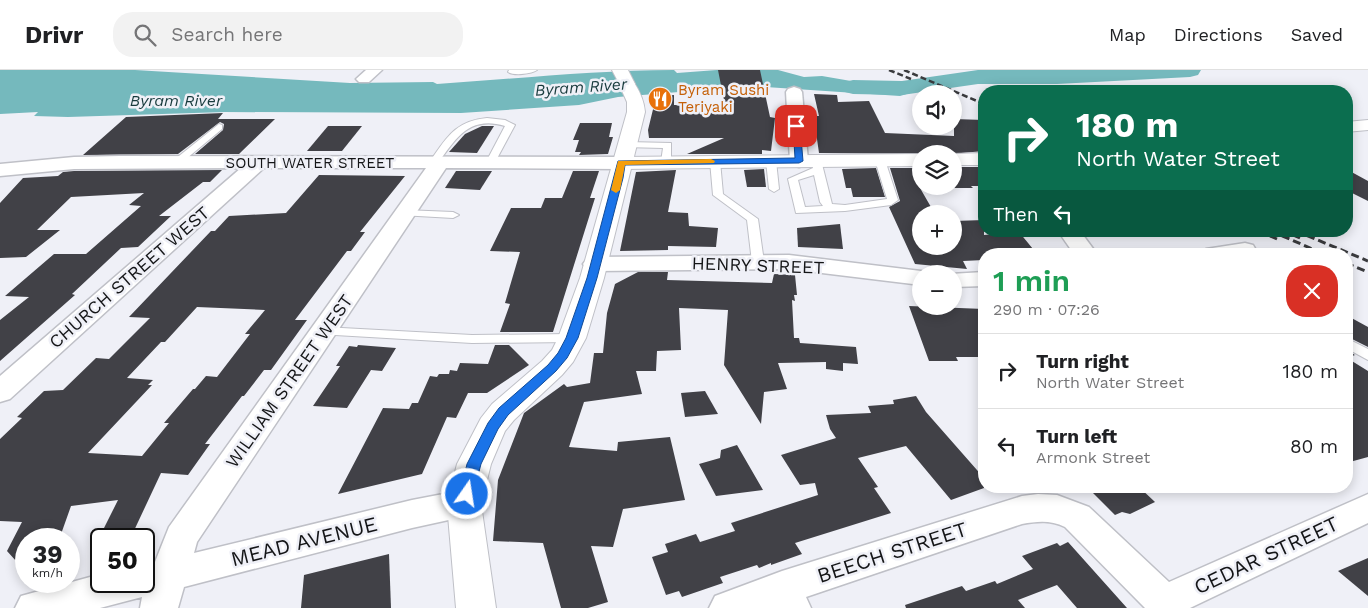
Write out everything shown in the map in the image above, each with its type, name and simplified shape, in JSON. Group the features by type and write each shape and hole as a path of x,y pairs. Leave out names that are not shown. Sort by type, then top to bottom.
{"main road":[{"path":"476,608 464,504 474,464 492,426 509,406 552,368 563,355 572,338 595,264 636,112 628,86"},
{"path":"1353,126 1368,125"},
{"path":"624,154 666,162 772,161 811,164 912,160"},
{"path":"962,159 978,159"}],"street":[{"path":"794,92 811,164"},
{"name":"SOUTH WATER STREET","path":"0,170 74,163 490,164 624,154"},
{"name":"CHURCH STREET WEST","path":"0,392 259,162"},
{"name":"WILLIAM STREET WEST","path":"155,575 436,164"},
{"path":"1073,237 1082,248"},
{"name":"HENRY STREET","path":"595,264 798,263 912,277"},
{"path":"962,280 978,279"},
{"name":"MEAD AVENUE","path":"155,578 412,514 464,504"},
{"name":"BEECH STREET","path":"728,608 787,598 1022,510 1041,507 1058,508 1077,517 1167,605"},
{"name":"CEDAR STREET","path":"1167,605 1368,508"},
{"name":"WILLIAM STREET WEST","path":"155,591 159,608"},
{"name":"MEAD AVENUE","path":"34,608 95,593"}],"lane":[{"path":"513,70 512,72 533,70"},
{"path":"436,164 462,126 477,121 505,122 510,125 490,164"},
{"path":"177,162 219,127"},
{"path":"845,208 829,207 825,202 811,164 793,179 800,211 845,208 891,202 893,200 880,160"},
{"path":"715,161 718,195 752,218 758,262"},
{"path":"772,161 774,189"},
{"path":"404,213 453,214"},
{"path":"323,331 472,339 572,338"},
{"path":"1353,346 1368,355"}],"water":[{"path":"0,70 135,70 350,83 433,82 437,84 615,71 674,70 677,73 717,70 778,70 804,77 822,76 851,81 892,81 912,89 912,92 900,96 752,86 618,97 579,105 461,113 225,112 68,117 34,116 38,112 0,114"}],"building":[{"path":"718,70 760,70 770,117 775,118 771,151 762,150 762,154 687,154 724,138 649,138 648,130 656,97 674,95 674,105 687,105 687,112 726,111"},
{"path":"814,94 837,95 838,102 869,101 885,133 962,135 962,119 978,120 978,152 962,153 962,145 912,145 912,154 819,153 815,125 817,125 816,116 819,116"},
{"path":"223,113 218,119 275,119 239,154 195,154 223,130 224,124 220,122 178,154 83,155 126,117"},
{"path":"580,123 612,123 609,137 613,137 608,154 579,155 581,152 575,152 579,140 573,140"},
{"path":"328,126 362,126 342,151 307,151"},
{"path":"482,126 494,126 477,153 449,152 465,134"},
{"path":"962,167 978,167 978,186 971,186 973,188 962,188"},
{"path":"876,168 885,197 853,197 851,188 846,188 842,169"},
{"path":"890,168 912,168 912,195 924,195 930,205 912,205 912,255 962,255 962,221 978,220 978,237 1023,237 1032,248 978,248 978,260 963,261 967,269 962,269 962,265 915,264 889,207 900,201"},
{"path":"764,169 766,187 747,187 744,170"},
{"path":"222,170 210,182 203,182 159,216 171,216 138,247 121,248 72,294 75,295 0,361 0,320 29,297 5,296 54,254 86,254 141,206 129,205 144,193 71,197 37,230 60,230 26,257 0,258 0,203 23,178 58,176 63,172 74,171"},
{"path":"676,170 668,212 688,213 689,226 718,228 716,247 668,246 668,250 620,251 636,172"},
{"path":"456,171 492,171 480,190 445,188"},
{"path":"573,171 599,171 590,198 595,198 553,332 500,332 510,304 505,303 520,252 490,251 511,208 541,208 545,198 562,198"},
{"path":"1353,173 1368,181 1368,201 1353,194"},
{"path":"319,175 405,176 360,232 365,232 351,251 347,251 295,320 307,320 271,370 264,370 244,396 242,396 205,444 210,444 188,475 161,473 135,528 104,528 118,500 71,506 63,528 19,528 22,522 0,521 0,439 22,418 17,417 44,391 63,390 96,358 109,359 150,318 129,317 211,231 215,231 229,216 286,213","holes":["197,307 265,310 245,334 250,334 217,377 206,376 193,389 164,423 169,423 142,456 88,453 152,385 148,385 153,380 127,378 161,342 165,342"]},
{"path":"840,224 843,249 798,247 797,228"},
{"path":"638,272 668,272 667,280 772,283 774,274 795,275 797,295 794,295 795,301 792,300 794,338 799,338 800,343 856,347 858,364 843,363 843,371 826,369 826,362 778,363 787,389 764,392 761,424 724,365 728,310 679,308 681,350 657,351 656,371 636,371 642,394 584,402 569,447 617,451 618,442 670,437 685,500 623,509 613,547 591,546 608,602 588,608 561,608 543,543 493,541 498,480 524,413 564,384 567,387 590,383 594,353 603,353 607,313 615,284"},
{"path":"962,308 978,309 978,357 956,357 958,361 929,361 912,315 962,315"},
{"path":"1353,319 1368,327 1368,347 1353,340"},
{"path":"358,345 396,348 382,371 371,370 347,408 313,406 340,366 336,366 349,346 357,347"},
{"path":"495,345 509,345 529,365 487,393 468,393 456,418 447,417 422,474 338,494 383,408 409,409 412,403 418,403 430,376 437,377 439,374 449,374 450,370 457,371 460,363 488,364"},
{"path":"1353,362 1368,371 1368,457 1353,461"},
{"path":"705,391 718,414 685,417 681,393"},
{"path":"916,396 926,412 978,471 978,490 951,500 906,446 858,458 878,487 874,488 891,513 795,543 802,554 771,565 771,563 759,568 757,565 720,577 723,583 682,597 679,591 666,595 652,557 668,552 665,544 696,534 700,542 735,531 731,523 818,495 815,483 800,485 781,455 836,438 830,429 826,415 871,413 868,406 894,404 893,400"},
{"path":"737,445 763,490 716,496 699,464 720,458 721,450"},
{"path":"1093,493 1145,493 1155,502 1130,514 1122,512 1115,515"},
{"path":"15,536 15,560 7,551"},
{"path":"1068,542 1127,608 1077,608 1057,585 1018,600 1025,608 906,608 905,605 962,586 966,591 995,581 997,584 1033,569 1022,556 1057,543 1060,546"},
{"path":"389,554 391,608 301,608 304,575"},
{"path":"1368,558 1368,596 1338,571"}],"waterway":[{"name":"Byram River","path":"853,87 902,88 978,77 1057,77 1190,70"}],"railway":[{"path":"889,70 911,79"},
{"path":"904,70 978,101"},
{"path":"1272,237 1277,239"},
{"path":"1285,237 1310,248"},
{"path":"1310,237 1337,248"},
{"path":"1353,255 1368,261"},
{"path":"1353,266 1368,272"}],"slow traffic":[{"path":"616,190 621,163 711,161"}],"place":[{"name":"Byram Sushi Teriyaki","path":"660,99"}],"route":[{"path":"467,494 474,464 492,426 521,394 552,368 563,355 572,338 592,278 619,178 621,163 799,161 796,126"}]}
